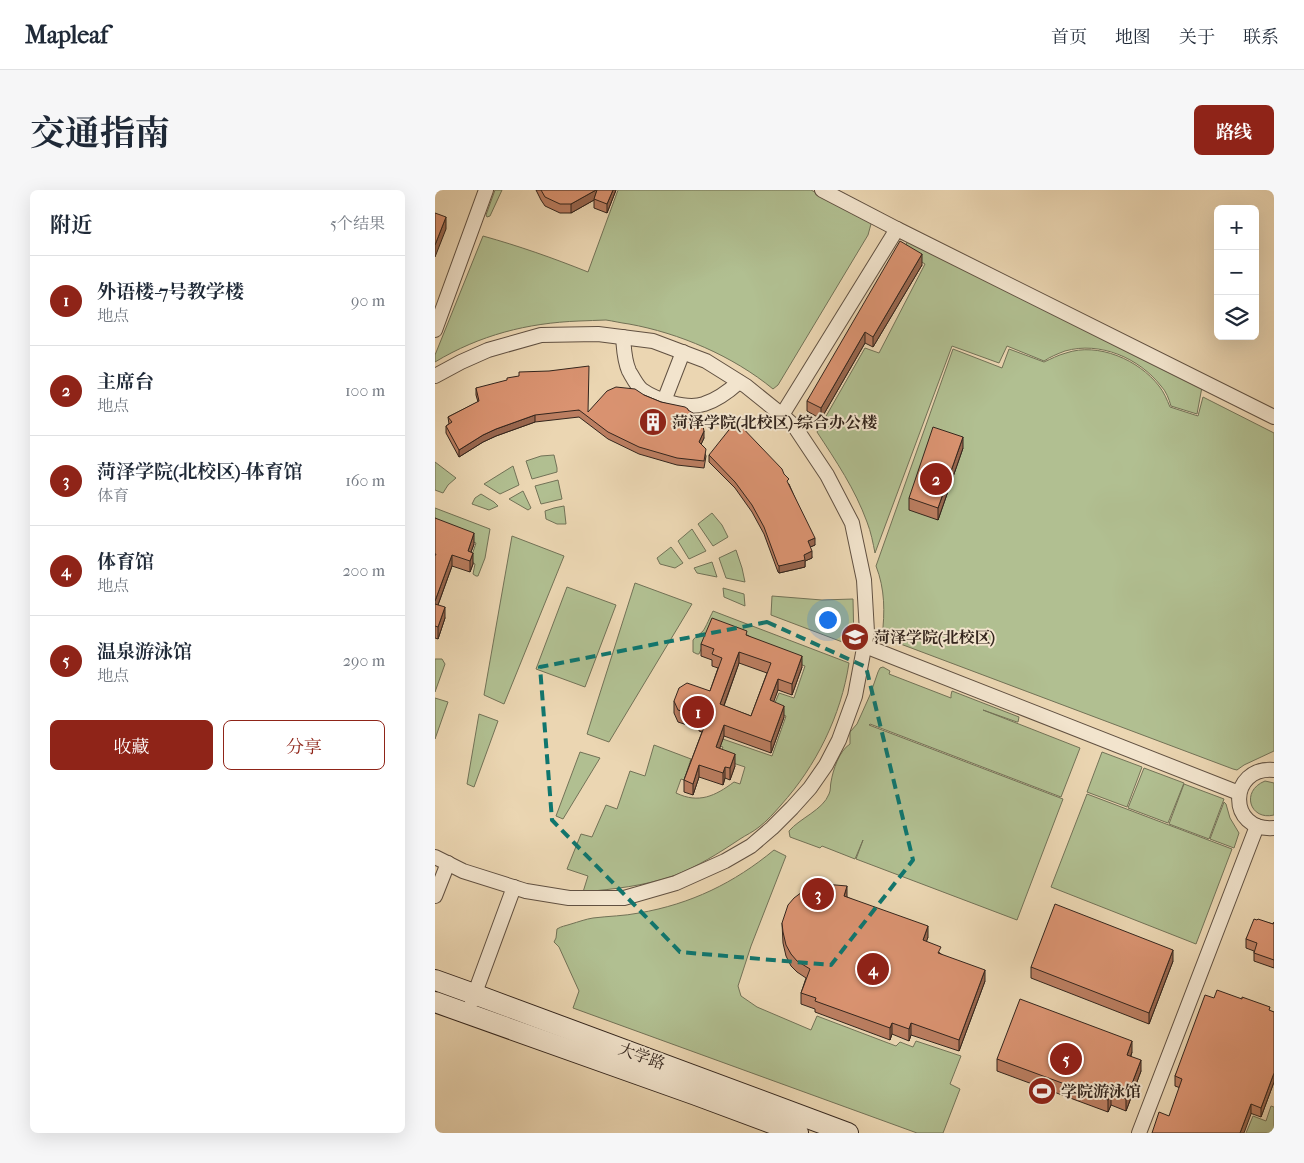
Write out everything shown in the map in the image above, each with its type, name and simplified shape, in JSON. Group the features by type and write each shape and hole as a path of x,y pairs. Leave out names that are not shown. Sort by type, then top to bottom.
{"main road":[{"name":"大学路","path":"435,980 848,1133"},
{"name":"大学路","path":"435,1002 797,1133"}],"street":[{"path":"435,330 486,190"},
{"path":"822,190 1274,417"},
{"path":"782,415 897,229"},
{"path":"435,376 488,350 541,336 598,334 653,341 706,361 739,382 795,427 827,475 852,523 864,580 867,632 855,696 839,740 826,765 810,788 773,828 751,846 725,861 677,883 624,898 569,898 526,891 463,871 443,867 435,857"},
{"path":"623,337 625,361 629,371 641,389 665,401 687,406 702,405 728,392 739,382"},
{"path":"665,401 683,352"},
{"path":"865,646 1239,793"},
{"path":"1274,770 1265,769 1253,773 1244,782 1239,793 1239,805 1244,816 1253,825 1265,829 1274,828"},
{"path":"1139,1133 1257,826"},
{"path":"435,896 443,867"},
{"path":"468,1014 514,887"}],"highlighted area":[{"path":"767,622 866,667 913,860 831,965 680,952 552,820 540,667"}],"green space":[{"path":"495,190 502,190 490,216 487,217 486,215"},
{"path":"618,190 811,190 867,219 871,224 868,235 778,385 773,389 741,366 686,340 648,328 606,320 541,324 504,332 469,344 435,362 435,355 483,236 536,252 588,272"},
{"path":"908,240 1202,387 1197,414 1171,406 1163,388 1142,367 1118,354 1105,350 1078,348 1065,351 1044,361 1007,346 999,363 952,346 875,553 872,538 857,498 817,432 865,348 879,353 925,264 904,251"},
{"path":"953,349 1002,368 1009,349 1044,362 1078,350 1104,352 1129,361 1141,368 1159,386 1170,407 1198,416 1203,397 1274,433 1274,751 1237,770 1233,769 882,637 883,601 881,583 876,566"},
{"path":"554,455 557,472 532,479 526,461 541,456"},
{"path":"435,462 456,478 443,493 435,490"},
{"path":"513,466 519,485 500,494 484,484"},
{"path":"558,480 562,499 541,504 535,486"},
{"path":"523,491 531,508 528,510 509,499"},
{"path":"481,494 498,506 489,510 472,504 475,498"},
{"path":"564,506 566,524 557,524 546,519 545,511"},
{"path":"435,508 490,529 485,558 478,576 473,574 475,564 470,561 476,543 435,527"},
{"path":"712,513 722,525 728,537 713,546 698,524"},
{"path":"692,529 706,551 689,559 678,541"},
{"path":"512,536 564,556 504,704 484,695"},
{"path":"671,547 683,563 675,568 660,564 657,558"},
{"path":"736,550 745,582 726,578 719,558"},
{"path":"712,562 717,577 697,573 694,568"},
{"path":"635,583 692,604 609,742 587,734"},
{"path":"567,587 616,605 585,687 536,669"},
{"path":"723,588 744,594 745,606 724,597"},
{"path":"772,596 822,600 853,599 854,644 850,645 771,615"},
{"path":"713,611 849,663 840,702 825,739 816,757 794,790 762,825 708,859 673,876 640,885 583,892 588,876 567,869 581,834 592,837 606,805 617,809 630,771 645,776 654,745 691,759 684,780 681,779 676,793 692,798 713,795 734,782 740,784 745,767 718,758 723,747 712,743 714,736 772,756 786,716 772,710 779,693 794,698 805,666 748,645 710,628 699,654 693,652 693,640 703,631"},
{"path":"435,659 442,659 445,664 435,692"},
{"path":"883,667 890,671 889,674 951,698 952,691 1019,717 1017,722 983,710 1080,748 1061,797 869,725 1063,799 1017,920 856,859 863,840 855,859 822,846 820,848 790,837 789,831 826,800 830,792 837,761 850,744 850,732 857,724 878,672"},
{"path":"435,698 448,702 435,739"},
{"path":"479,714 498,721 474,787 467,784"},
{"path":"580,752 600,758 563,819 556,816"},
{"path":"1102,752 1142,767 1127,807 1087,792"},
{"path":"1144,768 1184,783 1168,823 1128,808"},
{"path":"1265,781 1274,783 1274,815 1266,816 1259,814 1251,804 1252,791"},
{"path":"1184,784 1224,799 1209,839 1169,824"},
{"path":"1087,794 1232,849 1196,944 1051,887"},
{"path":"1224,802 1230,818 1239,833 1234,848 1210,839"},
{"path":"774,850 786,856 751,946 738,986 741,996 757,1007 811,1030 817,1016 896,1046 900,1042 913,1047 916,1041 961,1056 950,1084 960,1089 943,1133 917,1133 573,1008 579,991 559,947 554,942 557,929 590,918 633,914 658,909 694,898 727,882"},
{"path":"1271,1106 1274,1107 1274,1133 1246,1133 1253,1116 1266,1121"}],"building":[{"path":"541,190 596,190 571,204 560,204 545,197"},
{"path":"597,190 613,190 607,204 594,199"},
{"path":"435,213 446,217 435,245"},
{"path":"900,241 922,254 873,337 865,332 821,408 807,401"},
{"path":"589,366 588,412 607,391 616,387 635,389 661,402 685,407 702,422 704,431 699,442 706,449 704,461 677,458 639,447 608,432 579,410 535,415 496,429 459,450 446,426 452,422 448,417 479,401 476,388 519,376 519,372 549,371"},
{"path":"736,421 782,469 789,479 787,481 815,538 808,541 812,551 804,555 805,560 778,565 764,527 752,505 735,482 709,455"},
{"path":"933,427 963,437 938,508 909,498"},
{"path":"435,518 474,533 468,551 473,553 470,561 452,555 435,601 436,554"},
{"path":"435,604 445,607 438,627 435,626"},
{"path":"712,618 747,631 746,635 802,656 792,684 778,679 770,700 784,706 771,742 724,725 716,747 735,754 730,768 725,767 723,773 699,765 693,784 684,780 706,722 699,720 699,717 678,710 674,701 679,688 687,683 710,691 722,658 712,654 714,649 701,644","holes":["739,652 771,663 751,716 720,704"]},
{"path":"824,884 847,886 844,896 928,926 923,940 941,947 938,953 985,970 959,1040 911,1023 909,1029 892,1023 890,1028 815,1001 816,998 801,993 810,969 797,961 791,954 786,945 782,923 788,905 794,898 806,889"},
{"path":"1055,904 1173,950 1149,1013 1031,967"},
{"path":"1254,919 1273,924 1274,922 1274,960 1254,953 1257,943 1246,939"},
{"path":"1217,990 1270,1007 1269,1010 1274,1012 1274,1073 1261,1108 1251,1104 1240,1133 1152,1133 1159,1112 1169,1116 1182,1079 1175,1076 1205,995 1214,998"},
{"path":"1020,999 1132,1041 1127,1055 1141,1060 1126,1099 1111,1094 1108,1100 997,1059"}],"place":[{"name":"菏泽学院(北校区)-综合办公楼","path":"653,422"},
{"name":"主席台","path":"936,479"},
{"name":"菏泽学院(北校区)","path":"855,637"},
{"name":"外语楼-7号教学楼","path":"698,712"},
{"name":"菏泽学院(北校区)-体育馆","path":"818,894"},
{"name":"体育馆","path":"873,969"},
{"name":"温泉游泳馆","path":"1066,1059"},
{"name":"学院游泳馆","path":"1042,1091"}]}
